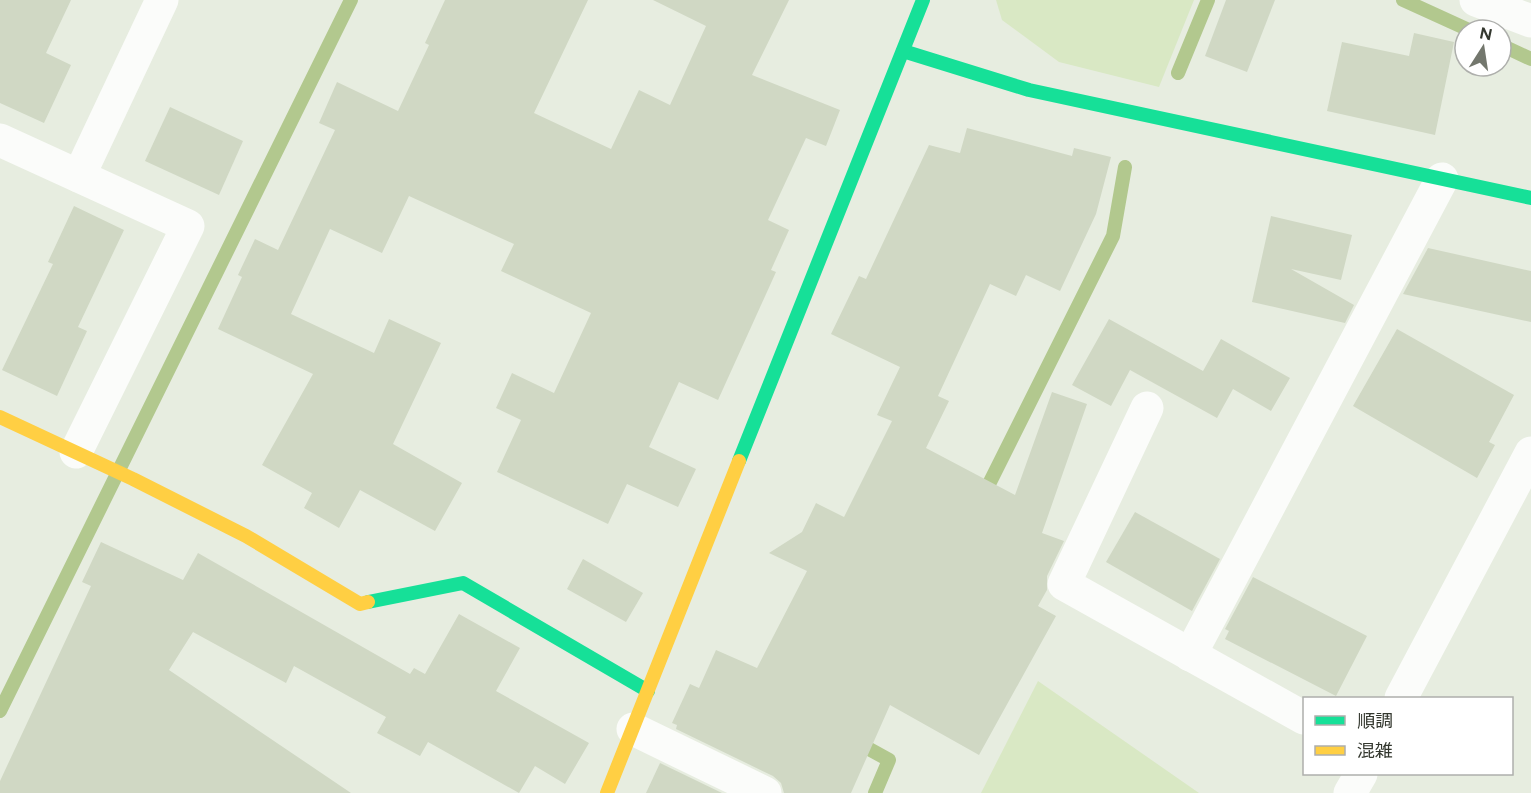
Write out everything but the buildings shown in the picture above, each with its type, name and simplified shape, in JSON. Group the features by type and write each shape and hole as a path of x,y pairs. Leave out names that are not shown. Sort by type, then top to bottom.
{"street":[{"path":"79,176 162,0"},
{"path":"607,793 922,0"},
{"path":"1476,0 1531,21"},
{"path":"903,51 1029,90 1531,198"},
{"path":"0,140 188,226 90,459"},
{"path":"1190,655 1442,179"},
{"path":"1147,408 1064,584 1303,717"},
{"path":"0,417 133,479 246,536 360,604 463,583 648,691"},
{"path":"1402,697 1531,453"},
{"path":"633,729 765,793"},
{"path":"1350,793 1360,775"}],"green space":[{"path":"996,0 1194,0 1159,87 1059,62 1002,20"},
{"path":"1038,681 1199,793 981,793"}],"waterway":[{"path":"0,711 351,0"},
{"path":"1178,73 1208,0"},
{"path":"1403,0 1453,23"},
{"path":"1513,51 1531,59"},
{"path":"982,498 1113,236 1125,167"},
{"path":"863,738 860,744 889,760 875,793"}],"traffic: fast":[{"path":"739,461 923,0"},
{"path":"903,51 1029,90 1531,198"},
{"path":"368,602 463,583 648,691"}],"traffic: slow":[{"path":"0,417 133,479 246,536 360,604 368,602"},
{"path":"607,793 739,461"}]}
